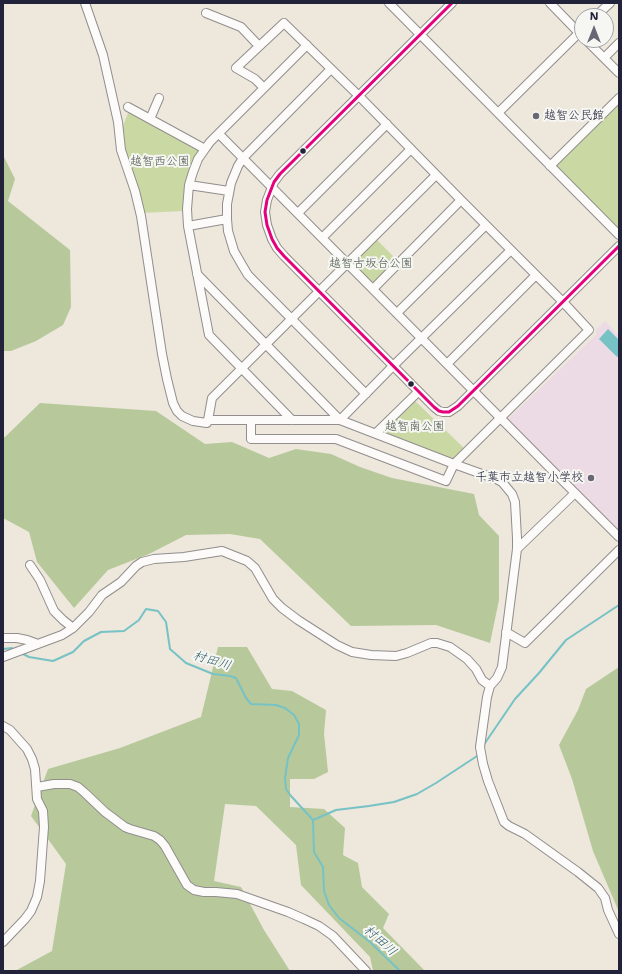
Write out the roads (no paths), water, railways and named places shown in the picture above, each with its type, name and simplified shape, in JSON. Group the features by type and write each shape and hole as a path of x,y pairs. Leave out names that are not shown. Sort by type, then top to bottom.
{"street":[{"path":"85,3 103,55 118,122 121,150 138,203 146,245 149,275 163,360 177,411 182,416 193,421 207,423 208,420 340,420 496,479 502,482 507,488 515,502 517,549 502,667 497,678 490,686 487,697 481,751 488,781 504,822 508,826 525,834 598,888 605,898 608,910 619,934"},
{"path":"452,3 280,174 272,187 267,200 266,212 267,225 272,240 277,248 418,392 439,411 449,412 454,410 474,391 619,246"},
{"path":"393,4 420,35 619,235"},
{"path":"554,4 574,25"},
{"path":"206,13 241,27 259,46"},
{"path":"251,420 251,439 336,439 446,481 454,464 589,330 387,124 284,23 236,68 255,79 264,88"},
{"path":"498,113 574,40"},
{"path":"604,58 619,43"},
{"path":"292,420 209,335 188,226 186,208 189,184 198,159 205,149 307,45"},
{"path":"594,48 619,74"},
{"path":"331,68 243,158 231,183 227,204 227,219 234,251 248,275 366,394"},
{"path":"150,119 159,98"},
{"path":"550,166 619,98"},
{"path":"128,107 205,149"},
{"path":"298,213 387,124"},
{"path":"219,134 619,537"},
{"path":"322,238 411,149"},
{"path":"208,420 212,398 436,175"},
{"path":"189,184 229,191"},
{"path":"372,289 461,200"},
{"path":"188,226 227,219"},
{"path":"397,313 486,225"},
{"path":"340,420 511,250"},
{"path":"197,273 340,420"},
{"path":"447,364 536,275"},
{"path":"376,434 418,392"},
{"path":"517,549 575,493"},
{"path":"506,632 525,643 619,550"},
{"path":"3,657 62,635 73,628 89,612 102,595 121,582 136,566 142,562 154,559 184,557 222,551 247,561 255,568 273,599 282,608 303,624 337,645 352,652 371,655 396,656 431,643 437,643 450,647 467,658 476,669 482,680 490,686"},
{"path":"30,565 40,580 54,611 73,628"},
{"path":"3,638 12,637 27,640 36,645"},
{"path":"3,726 10,730 27,749 35,769 37,799 43,811 44,827 40,881 37,897 26,919 3,942"},
{"path":"37,787 54,784 70,784 78,787 125,827 130,830 154,836 160,840 187,884 194,890 237,894 304,918 333,936 366,971"}],"water":[{"path":"608,329 619,340 619,355 617,357 599,339"}],"waterway":[{"path":"483,746 515,699 566,640 619,605"},
{"name":"村田川","path":"21,653 29,657 53,661 73,652 84,641 101,632 124,631 139,620 146,609 158,611 166,622 170,649 186,663 213,674 236,678 246,698 251,704 276,705 285,708 294,715 299,724 299,735 288,758 285,778 286,789 313,820 314,852 323,867 324,891 329,905 339,918 370,942 400,971"},
{"name":"村田川","path":"3,649 12,648 15,650"},
{"path":"313,820 336,810 394,802 417,794 477,756 479,753"}],"place":[{"name":"越智公民館","path":"536,116"},
{"name":"千葉市立越智小学校","path":"591,478"}],"park label":[{"name":"越智西公園","path":"160,162"},
{"name":"越智古坂台公園","path":"371,264"},
{"name":"越智南公園","path":"415,427"}]}
